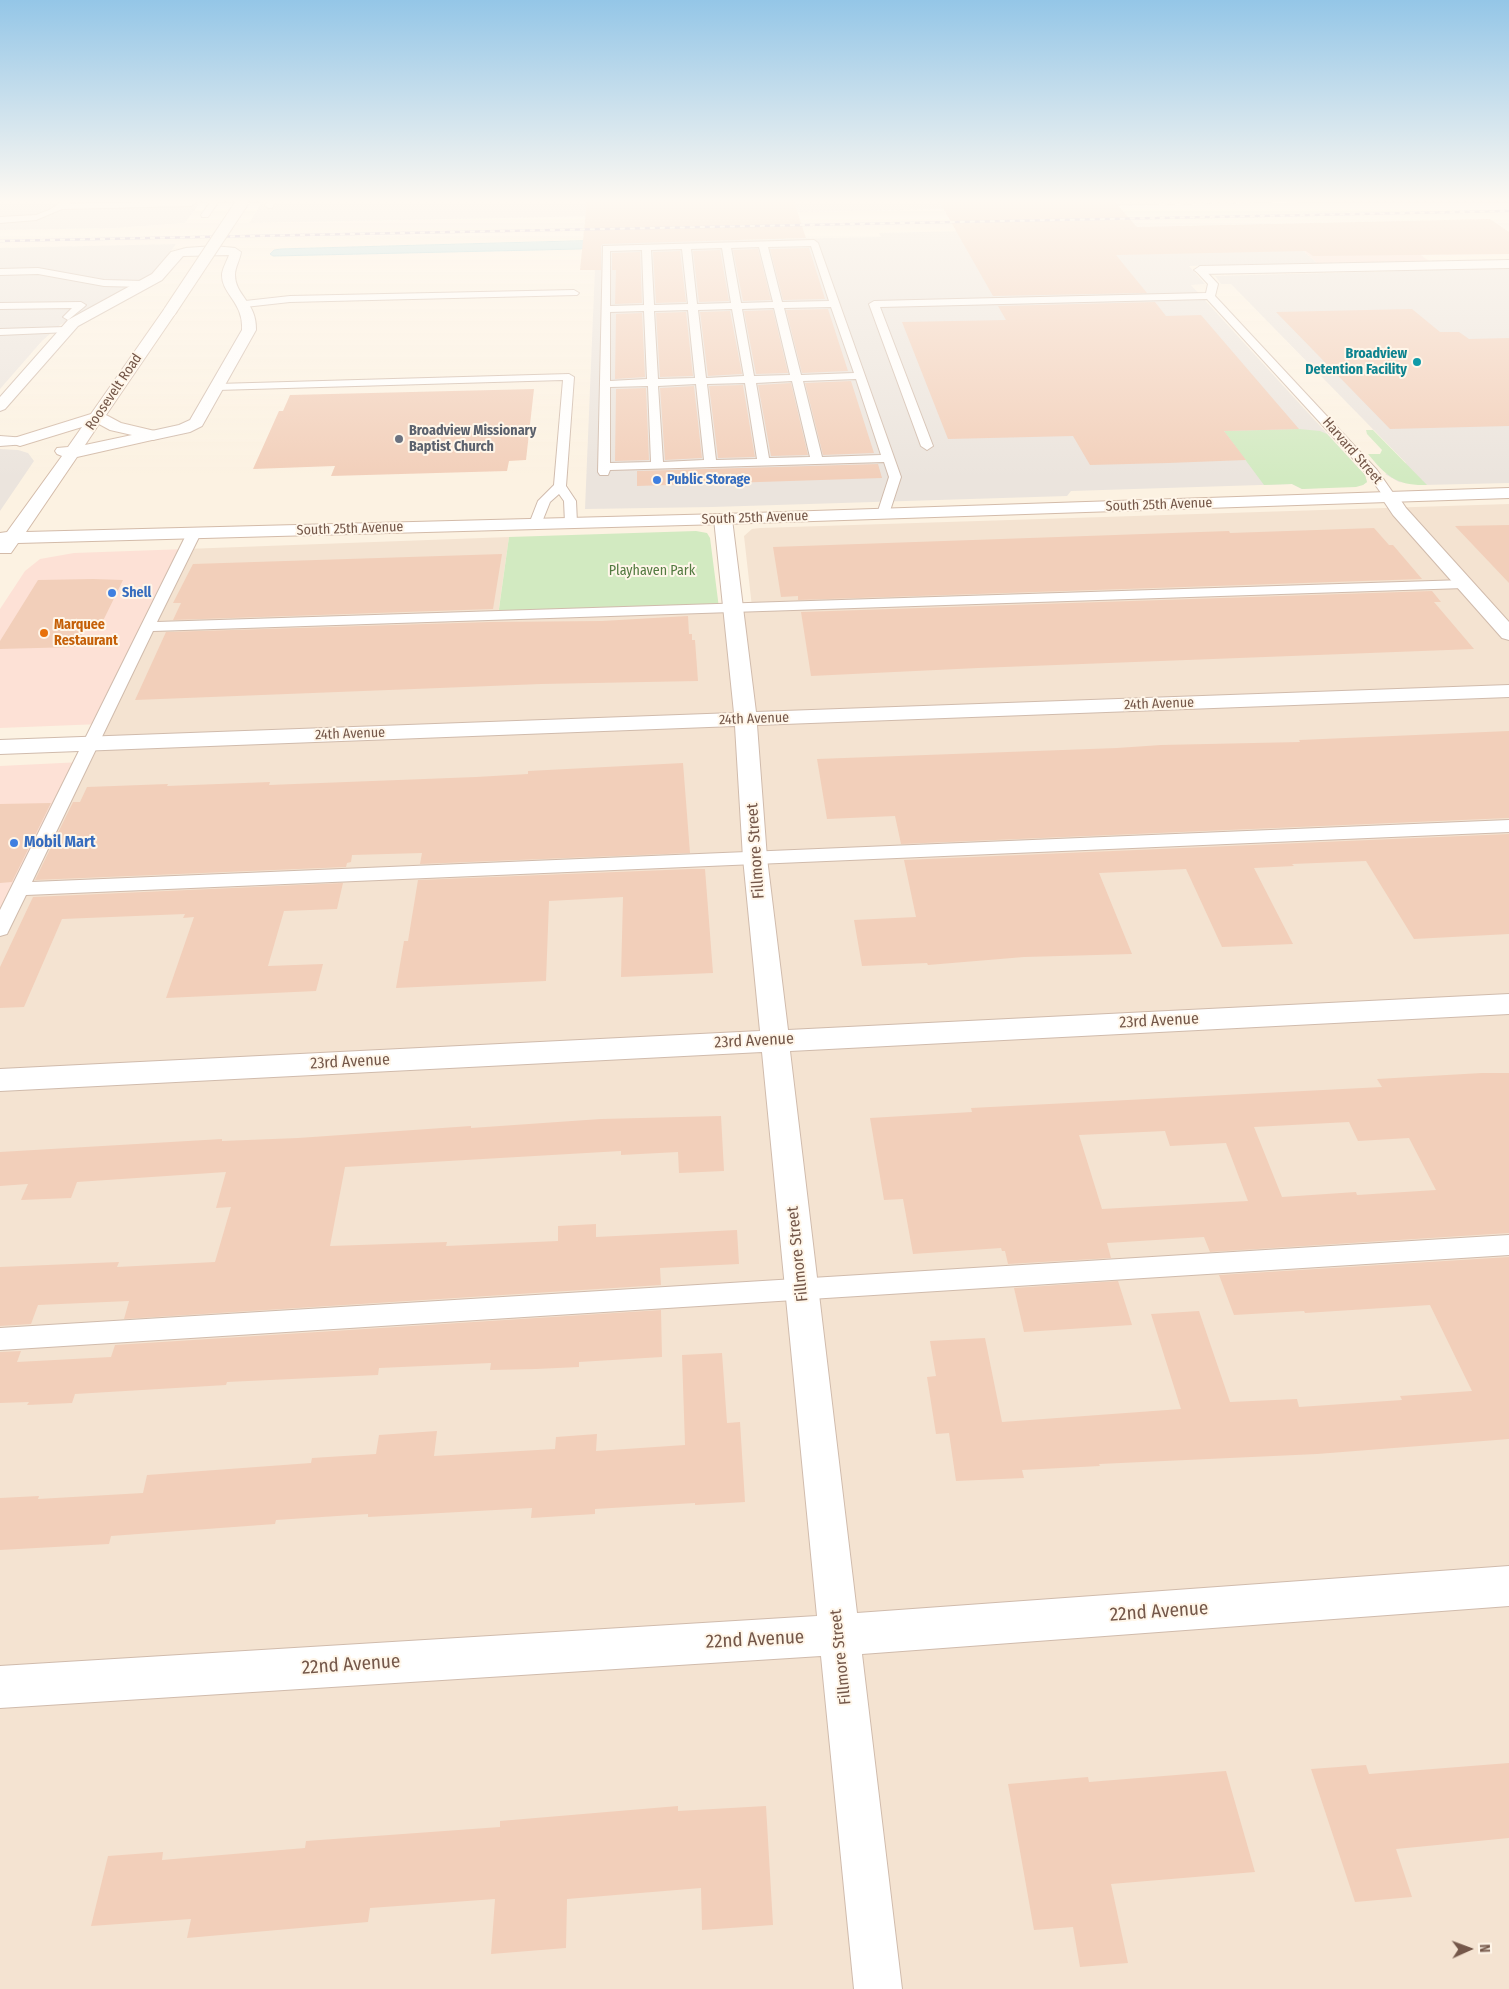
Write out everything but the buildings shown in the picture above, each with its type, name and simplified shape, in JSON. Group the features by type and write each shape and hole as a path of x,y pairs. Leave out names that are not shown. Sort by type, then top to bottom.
{"street":[{"path":"0,406 64,322 84,316 126,294"},
{"name":"Roosevelt Road","path":"0,557 6,538 73,453 181,294"},
{"path":"0,441 20,441 73,453 184,429 196,423 249,330 251,319 244,304 236,294"},
{"path":"20,441 97,417 116,427 153,435"},
{"name":"South 25th Avenue","path":"6,538 723,519 1509,493"},
{"name":"Harvard Street","path":"1390,497 1399,511 1509,634"},
{"name":"Fillmore Street","path":"723,519 748,740 755,858 774,1040 878,1989"},
{"name":"24th Avenue","path":"0,747 1509,691"},
{"name":"23rd Avenue","path":"0,1080 1509,1004"},
{"name":"22nd Avenue","path":"0,1687 839,1635 1509,1586"}],"lane":[{"path":"244,304 290,299 542,294"},
{"path":"605,294 604,469 657,465 888,458"},
{"path":"648,294 657,465"},
{"path":"691,294 710,464"},
{"path":"734,294 764,462"},
{"path":"775,294 817,460"},
{"path":"832,294 895,477 883,514"},
{"path":"927,446 874,304 1210,296"},
{"name":"Harvard Street","path":"1210,296 1373,473 1390,497"},
{"path":"605,309 836,304"},
{"path":"0,306 81,305 64,322 0,332"},
{"path":"605,384 860,376"},
{"path":"217,387 569,377 560,486 570,501 571,523"},
{"path":"535,524 544,501 560,486"},
{"path":"0,930 194,533"},
{"path":"148,627 1464,584"},
{"path":"20,889 1509,826"},
{"path":"0,1339 1509,1245"}],"shaded area":[{"path":"0,294 118,294 60,325 42,341 0,389"},
{"path":"594,294 1199,294 1365,475 1367,482 1363,485 1302,489 1292,484 1071,491 1067,496 585,509"},
{"path":"1241,294 1509,294 1509,483 1423,485 1399,482 1385,474 1406,463"},
{"path":"0,449 18,450 28,453 34,461 0,511"},
{"path":"1509,504 1509,1989 0,1989 0,930 186,549 509,537 498,615 752,607 744,536 752,529"},
{"path":"186,549 101,724 0,728 0,609 25,571 40,559 74,553"},
{"path":"82,762 0,929 0,766"}],"green space":[{"path":"1299,429 1320,431 1327,434 1365,475 1367,482 1356,487 1302,489 1292,484 1264,485 1224,431"},
{"path":"1366,430 1373,430 1427,485 1408,484 1387,474 1368,454 1380,454 1382,450 1367,434"},
{"name":"Playhaven Park","path":"696,531 707,533 710,538 719,608 498,616 509,537"}],"place":[{"name":"Broadview Detention Facility","path":"1417,362"},
{"name":"Broadview Missionary Baptist Church","path":"399,439"},
{"name":"Public Storage","path":"657,480"},
{"name":"Shell","path":"112,593"},
{"name":"Marquee Restaurant","path":"44,633"},
{"name":"Mobil Mart","path":"14,843"}]}
